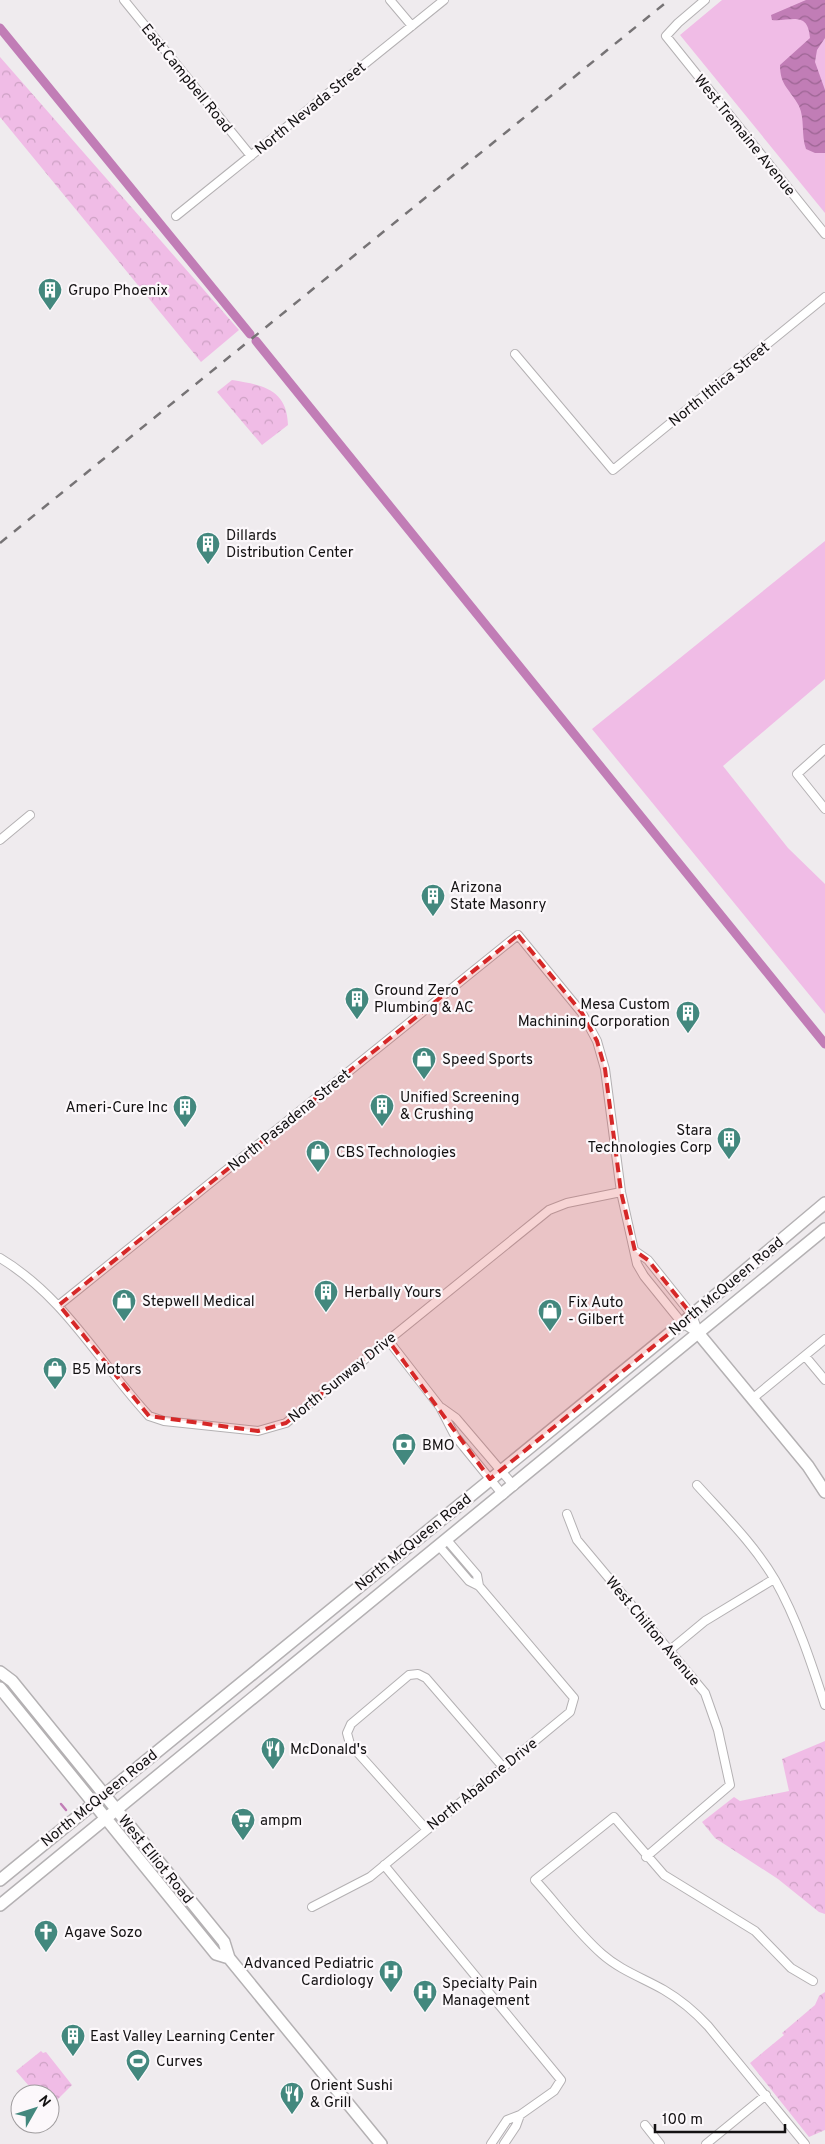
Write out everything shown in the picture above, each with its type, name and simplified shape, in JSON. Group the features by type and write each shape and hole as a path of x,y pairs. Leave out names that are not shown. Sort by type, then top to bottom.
{"main road":[{"name":"North McQueen Road","path":"0,1880 692,1315 825,1204"},
{"name":"North McQueen Road","path":"0,1905 825,1230"},
{"path":"698,1334 808,1466 825,1492"},
{"path":"300,1635 312,1650"},
{"name":"West Elliot Road","path":"0,1672 12,1681 224,1942 229,1958 381,2144"},
{"name":"West Elliot Road","path":"0,1688 216,1954 229,1958"}],"street":[{"name":"East Campbell Road","path":"124,0 251,156"},
{"path":"390,0 412,26"},
{"name":"North Nevada Street","path":"176,216 444,0"},
{"name":"West Tremaine Avenue","path":"706,0 678,23 666,36 825,234"},
{"name":"North Ithica Street","path":"515,354 613,470 825,297"},
{"path":"825,750 797,774 825,809"},
{"path":"0,840 30,815"},
{"name":"North Pasadena Street","path":"59,1305 518,935 582,1013 597,1041 605,1069 621,1192"},
{"path":"621,1192 638,1264 644,1276 682,1322 698,1334"},
{"name":"North Sunway Drive","path":"0,1258 20,1270 59,1305 149,1416 164,1421 258,1431 286,1423 549,1210 567,1203 621,1192"},
{"path":"635,1251 648,1260 692,1315 698,1334"},
{"path":"752,1399 825,1339"},
{"path":"388,1340 440,1407 455,1436 503,1495"},
{"path":"805,1356 825,1380"},
{"path":"440,1407 456,1418 514,1486"},
{"path":"696,1485 747,1540 774,1579 795,1619 825,1705"},
{"name":"West Chilton Avenue","path":"567,1514 576,1540 705,1694 718,1730 730,1785 646,1857"},
{"path":"444,1543 477,1575 479,1586"},
{"path":"444,1543 464,1575 469,1581 479,1586"},
{"path":"464,1575 472,1569"},
{"path":"670,1650 705,1621 774,1579"},
{"name":"North Abalone Drive","path":"312,1907 370,1877 570,1712 574,1698 479,1586"},
{"path":"427,1830 350,1744 348,1733 351,1724 394,1687 409,1675 418,1674 426,1678 503,1767"},
{"path":"805,2144 766,2095 691,2008 663,1990 630,1973 602,1954 536,1880 614,1817 646,1857 664,1875 755,1931 791,1968 813,1981"},
{"path":"384,1865 561,2080 554,2091 520,2114 507,2120 491,2144"},
{"path":"706,2144 766,2095"},
{"path":"504,2144 520,2114"},
{"path":"645,2125 660,2144"},
{"path":"503,2126 512,2132"}],"highlighted area":[{"path":"518,935 582,1013 597,1041 605,1069 621,1192 635,1251 648,1260 692,1315 490,1479 388,1340 286,1423 258,1431 217,1427 149,1416 59,1305"}],"green space":[{"path":"722,0 825,0 825,213 680,35"},
{"path":"0,57 239,330 201,362 0,117"},
{"path":"232,380 263,387 278,396 287,413 288,425 262,445 217,392"},
{"path":"825,541 825,679 723,766 788,848 825,884 825,1014 592,729"},
{"path":"825,1741 825,1914 819,1912 778,1879 715,1838 702,1822 734,1797 740,1801 789,1791 782,1759"},
{"path":"825,1992 825,2130 809,2137 750,2063 784,2035 782,2033 815,2005 819,1996"},
{"path":"41,2051 43,2053 46,2052 72,2085 60,2097 60,2084 27,2084 16,2071"}],"water":[{"path":"806,0 825,0 825,38 817,50 815,62 825,90 825,153 815,153 806,149 801,111 784,83 780,72 780,65 810,38 809,29 806,24 797,19 772,20 771,15"}],"waterway":[{"path":"0,28 250,334"},
{"path":"256,341 825,1044"},
{"path":"61,1804 66,1810"}],"railway":[{"path":"0,543 669,0"}],"place":[{"name":"Grupo Phoenix","path":"50,311"},
{"name":"Dillards Distribution Center","path":"208,565"},
{"name":"Arizona State Masonry","path":"433,917"},
{"name":"Ground Zero Plumbing & AC","path":"357,1020"},
{"name":"Mesa Custom Machining Corporation","path":"688,1034"},
{"name":"Speed Sports","path":"424,1080"},
{"name":"Unified Screening & Crushing","path":"382,1127"},
{"name":"Ameri-Cure Inc","path":"185,1128"},
{"name":"Stara Technologies Corp","path":"729,1160"},
{"name":"CBS Technologies","path":"318,1173"},
{"name":"Herbally Yours","path":"326,1313"},
{"name":"Stepwell Medical","path":"124,1322"},
{"name":"Fix Auto - Gilbert","path":"550,1332"},
{"name":"B5 Motors","path":"55,1390"},
{"name":"BMO","path":"404,1466"},
{"name":"McDonald's","path":"273,1770"},
{"name":"ampm","path":"243,1841"},
{"name":"Agave Sozo","path":"46,1953"},
{"name":"Advanced Pediatric Cardiology","path":"391,1993"},
{"name":"Specialty Pain Management","path":"425,2013"},
{"name":"East Valley Learning Center","path":"73,2057"},
{"name":"Curves","path":"138,2082"},
{"name":"Orient Sushi & Grill","path":"292,2115"}]}
